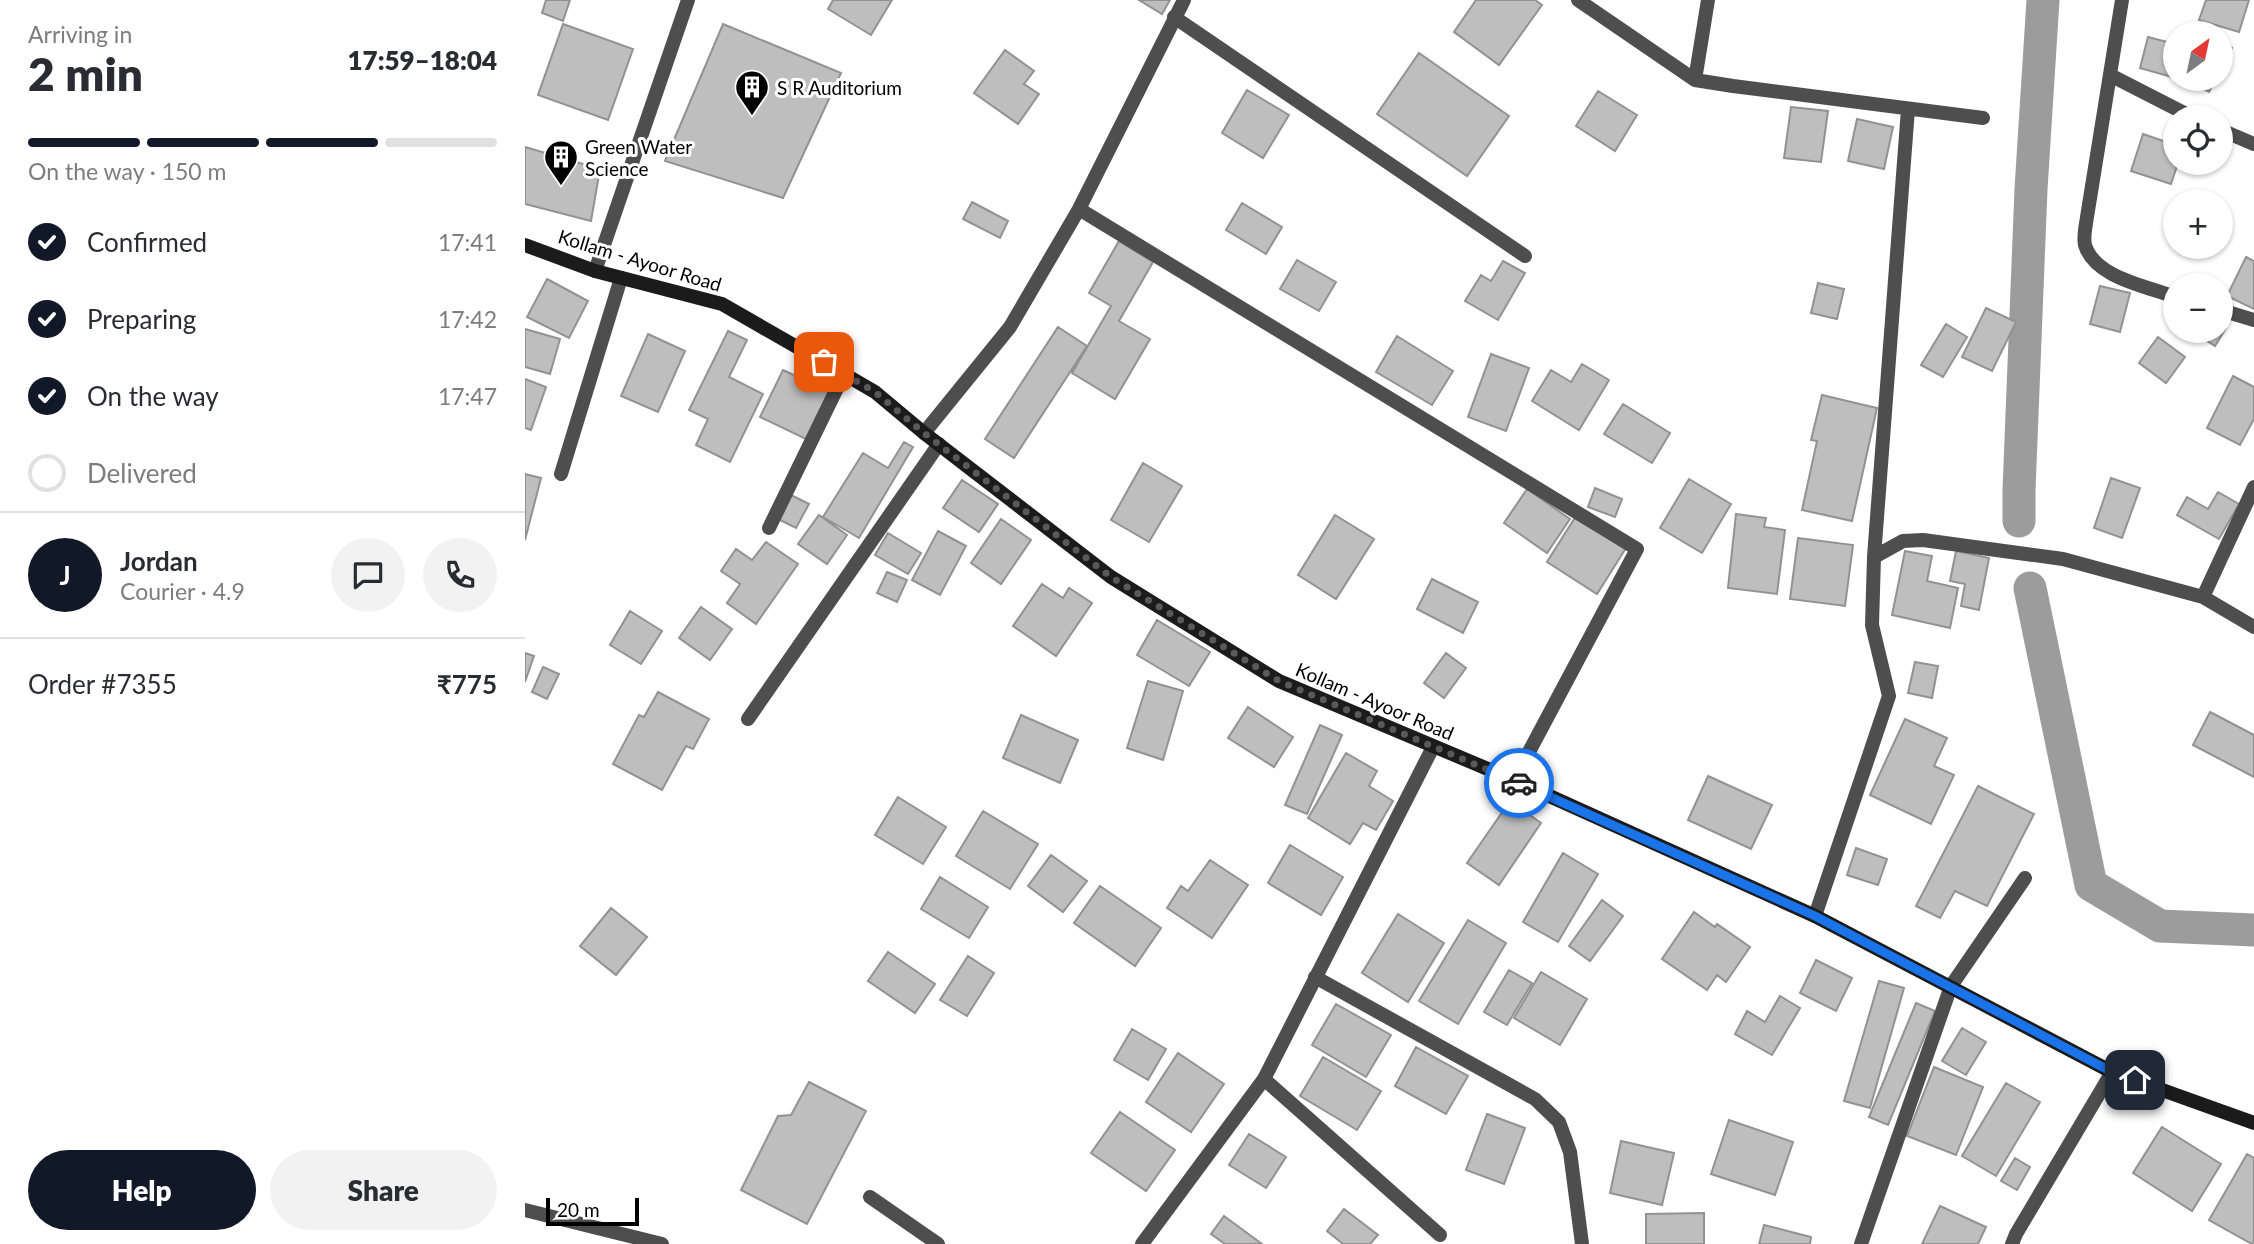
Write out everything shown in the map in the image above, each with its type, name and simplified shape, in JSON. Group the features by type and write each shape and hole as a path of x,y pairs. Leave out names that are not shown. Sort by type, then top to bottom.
{"main road":[{"name":"Kollam - Ayoor Road","path":"525,245 595,271 722,304 844,374 875,392 1111,577 1279,681 1514,780 1815,916 2112,1072 2254,1123"}],"street":[{"path":"595,271 688,0"},
{"path":"924,433 1010,327 1079,209 1184,0"},
{"path":"1578,0 1695,80 1983,118"},
{"path":"1695,80 1708,0"},
{"path":"2122,0 2085,244 2095,262 2105,271 2163,292"},
{"path":"1174,18 1525,256"},
{"path":"2110,75 2169,105"},
{"path":"1815,916 1889,696 1872,625 1874,557 1908,109"},
{"path":"2233,135 2254,144"},
{"path":"1079,209 1637,548 1514,780"},
{"path":"561,474 621,278"},
{"path":"2233,314 2254,320"},
{"path":"769,528 844,374"},
{"path":"748,719 939,444"},
{"path":"2203,597 2254,487"},
{"path":"1874,557 1903,541 1923,540 2063,559 2203,597 2254,628"},
{"path":"1146,1243 1264,1079 1433,747"},
{"path":"1861,1244 1951,986 2025,878"},
{"path":"1315,977 1535,1099 1559,1122 1570,1152 1582,1244"},
{"path":"2012,1244 2112,1072"},
{"path":"1264,1079 1440,1236"},
{"path":"870,1197 938,1244"},
{"path":"525,1210 657,1243"}],"building":[{"path":"546,0 570,0 563,21 542,13"},
{"path":"833,0 892,0 871,35 828,9"},
{"path":"1139,0 1170,0 1162,14"},
{"path":"1476,0 1535,0 1542,5 1499,65 1454,32"},
{"path":"2206,0 2249,0 2239,32 2233,30 2233,21 2199,20"},
{"path":"563,24 633,49 608,120 538,95"},
{"name":"S R Auditorium","path":"723,24 841,73 783,198 665,161"},
{"path":"2148,37 2163,41 2163,75 2140,68"},
{"path":"1005,50 1034,71 1024,84 1039,94 1018,124 974,93"},
{"path":"1419,53 1509,116 1467,176 1377,114"},
{"path":"1247,90 1289,115 1263,158 1222,133"},
{"path":"1598,91 1637,115 1615,151 1576,126"},
{"path":"1791,107 1828,111 1821,162 1784,158"},
{"path":"1857,119 1893,127 1884,169 1848,161"},
{"path":"2143,134 2163,141 2163,175 2174,175 2171,184 2131,171"},
{"name":"Green Water Science","path":"525,147 600,169 591,221 525,204"},
{"path":"972,202 1008,221 1000,238 963,219"},
{"path":"1242,203 1282,227 1266,254 1226,230"},
{"path":"1119,241 1153,262 1119,321 1150,339 1115,399 1072,373 1111,306 1089,293"},
{"path":"2246,257 2254,261 2254,309 2233,299 2233,284"},
{"path":"1297,260 1336,282 1319,311 1280,289"},
{"path":"1503,261 1525,273 1498,320 1465,301 1481,275 1491,281"},
{"path":"547,279 588,301 569,338 527,317"},
{"path":"1818,283 1844,289 1837,319 1811,313"},
{"path":"2100,286 2130,293 2120,332 2090,324"},
{"path":"1986,308 2016,322 1992,371 1962,357"},
{"path":"1946,324 1967,337 1943,377 1921,365"},
{"path":"1058,327 1087,346 1014,458 985,439"},
{"path":"525,329 560,339 550,374 525,367"},
{"path":"728,331 747,340 729,377 763,394 730,462 696,445 708,419 689,410"},
{"path":"648,334 685,351 658,412 621,396"},
{"path":"1397,336 1453,371 1432,405 1376,372"},
{"path":"2158,337 2185,357 2166,383 2139,363"},
{"path":"1491,354 1529,368 1506,431 1468,417"},
{"path":"1582,364 1609,380 1579,430 1532,401 1551,370 1571,382"},
{"path":"783,370 830,392 808,440 760,417"},
{"path":"2233,376 2254,387 2254,419 2240,445 2207,428"},
{"path":"525,379 546,387 531,430 525,428"},
{"path":"1822,395 1877,408 1852,521 1802,510 1817,441 1811,440"},
{"path":"1623,404 1670,433 1652,463 1604,434"},
{"path":"904,442 913,447 859,538 823,517 863,453 888,468"},
{"path":"1143,463 1182,486 1149,542 1111,520"},
{"path":"525,474 541,478 525,540"},
{"path":"2111,478 2140,488 2122,538 2094,528"},
{"path":"1689,479 1731,504 1702,553 1660,528"},
{"path":"962,480 998,504 979,532 943,508"},
{"path":"1595,488 1622,499 1615,517 1588,507"},
{"path":"1527,489 1570,519 1547,553 1504,523"},
{"path":"2218,492 2239,504 2219,539 2177,515 2187,497 2208,509"},
{"path":"791,495 809,504 796,528 778,519"},
{"path":"1736,514 1766,518 1764,527 1785,530 1777,594 1728,588"},
{"path":"819,515 847,535 827,564 798,544"},
{"path":"1335,515 1374,539 1336,599 1298,575"},
{"path":"1576,516 1626,548 1597,594 1547,562"},
{"path":"1001,519 1031,540 1001,584 971,563"},
{"path":"938,531 966,546 940,595 912,580"},
{"path":"888,533 921,553 908,574 875,555"},
{"path":"1798,538 1853,545 1845,606 1790,599"},
{"path":"766,542 798,564 756,624 727,603 740,584 721,571 736,549 752,560"},
{"path":"1905,551 1932,556 1927,581 1958,588 1950,628 1892,615"},
{"path":"1956,551 1989,558 1979,610 1961,606 1965,584 1950,581"},
{"path":"887,572 907,580 897,602 877,593"},
{"path":"1432,579 1478,602 1463,633 1417,609"},
{"path":"1042,584 1063,598 1069,588 1092,603 1056,656 1013,626"},
{"path":"701,607 732,629 710,660 679,638"},
{"path":"630,611 662,631 641,664 610,645"},
{"path":"1157,620 1210,652 1189,686 1137,655"},
{"path":"525,653 534,656 525,682"},
{"path":"1446,653 1466,668 1444,698 1424,683"},
{"path":"1915,662 1938,666 1932,698 1908,693"},
{"path":"543,667 559,674 547,699 532,692"},
{"path":"1148,681 1183,691 1163,760 1127,748"},
{"path":"658,692 709,719 693,749 686,746 662,790 613,764 639,715 644,717"},
{"path":"1248,707 1293,737 1274,767 1228,738"},
{"path":"2210,712 2254,735 2254,777 2193,745"},
{"path":"1021,715 1078,740 1060,783 1003,758"},
{"path":"1905,719 1947,738 1934,766 1954,775 1931,824 1870,795"},
{"path":"1320,725 1342,735 1307,814 1285,805"},
{"path":"1346,753 1377,771 1369,786 1393,801 1376,830 1363,823 1350,844 1308,818"},
{"path":"1708,776 1772,805 1751,849 1688,820"},
{"path":"1978,786 2034,814 1987,906 1955,891 1940,918 1916,906"},
{"path":"898,797 946,827 923,864 875,835"},
{"path":"1510,801 1541,823 1499,885 1467,863"},
{"path":"983,811 1038,844 1010,889 956,856"},
{"path":"1290,845 1343,877 1321,915 1268,883"},
{"path":"1856,848 1887,859 1878,885 1847,875"},
{"path":"1563,853 1598,874 1558,942 1523,922"},
{"path":"1051,855 1087,881 1063,912 1028,886"},
{"path":"1210,860 1248,885 1212,938 1167,908 1181,886 1188,891"},
{"path":"940,877 988,907 969,938 921,909"},
{"path":"1100,886 1161,928 1135,966 1074,923"},
{"path":"1602,900 1623,916 1590,961 1569,946"},
{"path":"611,908 647,937 616,975 580,946"},
{"path":"1694,912 1750,947 1726,982 1717,975 1707,990 1662,959"},
{"path":"1398,914 1444,943 1408,1002 1362,973"},
{"path":"1468,920 1506,943 1458,1024 1419,1001"},
{"path":"888,952 935,984 915,1013 868,981"},
{"path":"968,956 994,973 967,1016 940,1000"},
{"path":"1816,960 1852,978 1836,1011 1800,993"},
{"path":"1509,970 1532,983 1507,1025 1484,1012"},
{"path":"1541,972 1587,999 1560,1045 1514,1018"},
{"path":"1879,981 1904,988 1870,1108 1844,1101"},
{"path":"1780,996 1800,1008 1772,1055 1735,1034 1747,1011 1765,1022"},
{"path":"1916,1003 1935,1011 1888,1125 1869,1117"},
{"path":"1336,1004 1391,1035 1366,1077 1312,1045"},
{"path":"1962,1028 1986,1042 1966,1075 1942,1061"},
{"path":"1132,1029 1166,1049 1148,1080 1114,1060"},
{"path":"1416,1047 1468,1076 1446,1114 1395,1086"},
{"path":"1178,1053 1224,1084 1191,1132 1146,1102"},
{"path":"1323,1057 1381,1091 1357,1130 1300,1096"},
{"path":"1934,1067 1983,1087 1956,1155 1907,1136"},
{"path":"809,1082 866,1111 807,1224 741,1190 778,1116 791,1115"},
{"path":"2006,1083 2040,1102 1996,1176 1962,1156"},
{"path":"1120,1112 1175,1150 1146,1191 1091,1153"},
{"path":"1487,1114 1525,1128 1504,1184 1466,1170"},
{"path":"1729,1120 1793,1142 1775,1195 1711,1174"},
{"path":"2162,1127 2221,1164 2192,1211 2133,1173"},
{"path":"1249,1134 1286,1157 1266,1188 1229,1165"},
{"path":"1621,1141 1674,1153 1662,1205 1610,1193"},
{"path":"2247,1154 2254,1158 2252,1244 2209,1220"},
{"path":"2015,1158 2030,1167 2017,1190 2001,1181"},
{"path":"1940,1206 1986,1227 1978,1244 1922,1244"},
{"path":"1344,1209 1378,1235 1370,1244 1343,1244 1327,1231"},
{"path":"1704,1213 1704,1244 1646,1244 1646,1214"},
{"path":"1224,1216 1262,1244 1225,1244 1211,1234"},
{"path":"1764,1225 1811,1237 1810,1244 1759,1244"}],"waterway":[{"path":"2019,521 2031,189 2043,0"},
{"path":"2030,588 2091,885 2160,926 2254,930"}],"way so far":[{"path":"824,362 875,392 1111,577 1279,681 1519,783"}],"place":[{"name":"S R Auditorium","path":"752,117"},
{"name":"Green Water Science","path":"561,187"}],"route":[{"path":"1519,783 1815,916 2112,1072 2135,1080"}]}
